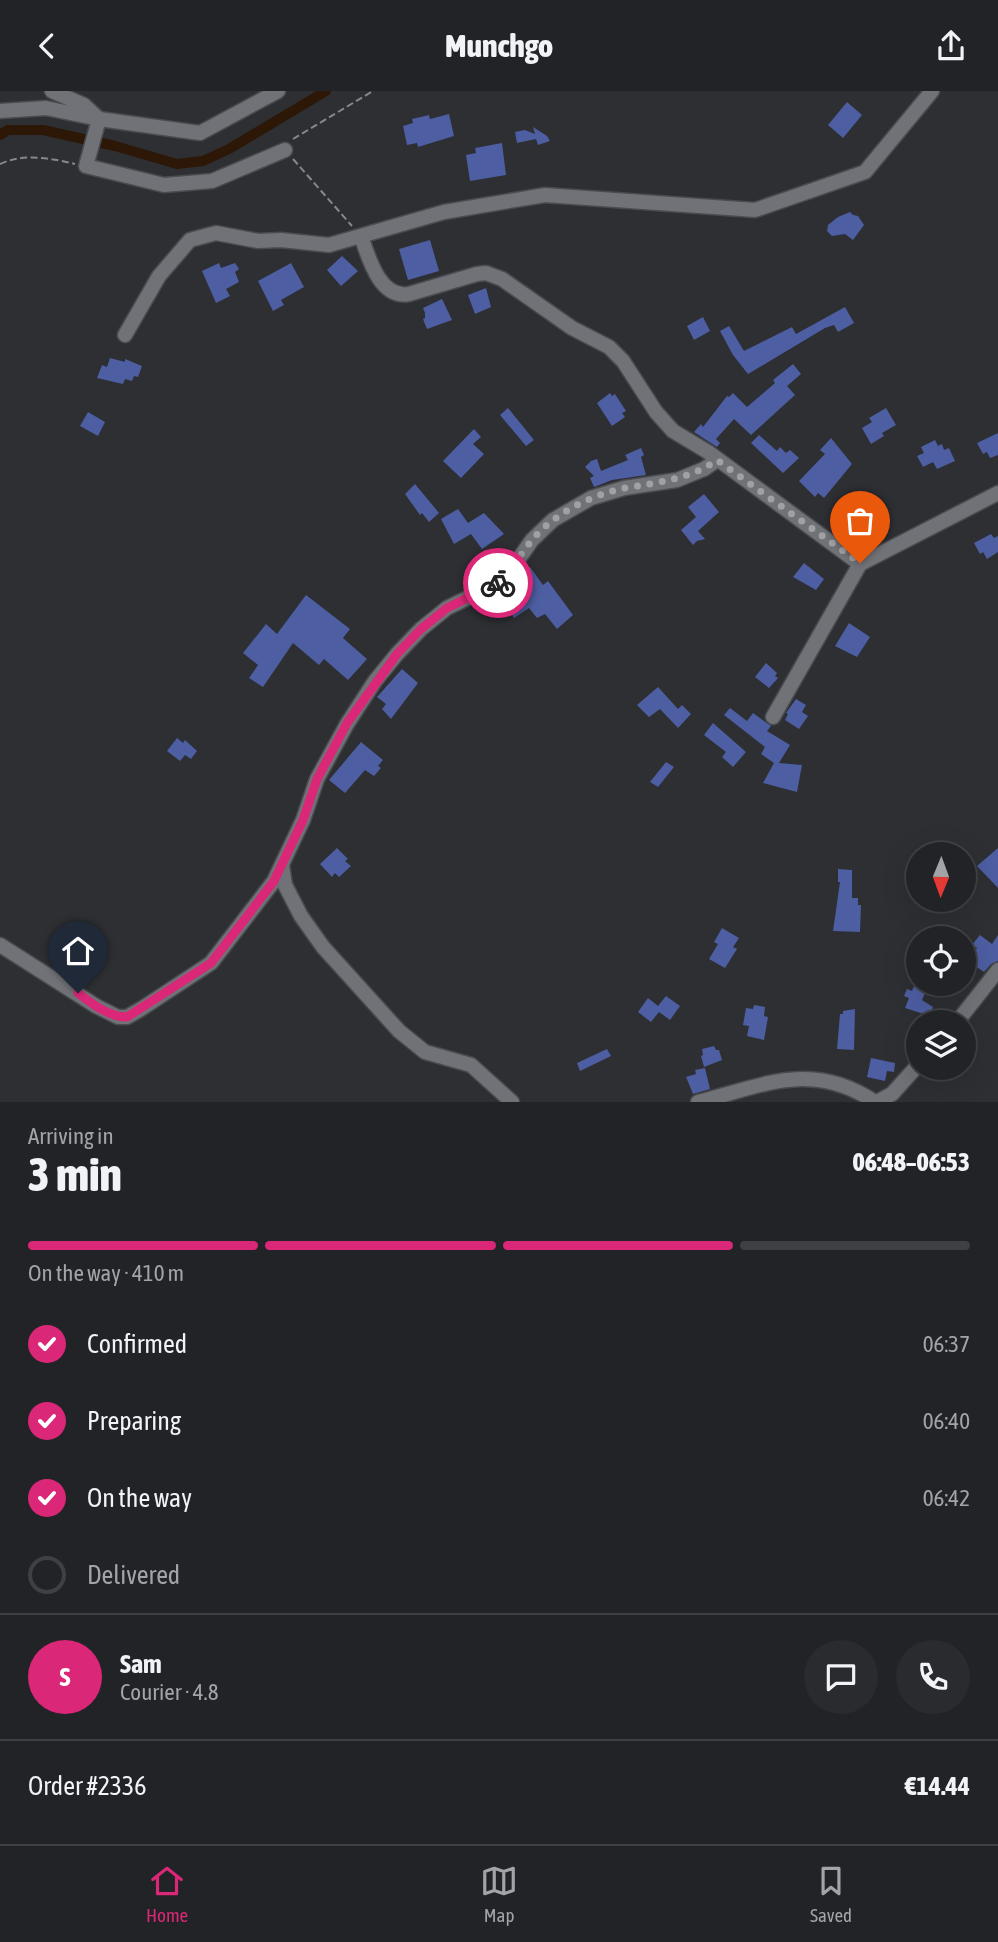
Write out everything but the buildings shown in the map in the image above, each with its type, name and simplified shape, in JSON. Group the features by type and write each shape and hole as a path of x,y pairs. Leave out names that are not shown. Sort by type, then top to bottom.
{"street":[{"path":"52,91 84,105 99,119"},
{"path":"0,111 46,108 99,119 200,133 278,91"},
{"path":"125,335 159,276 190,240 216,233 258,241 281,240 321,246 444,212 545,195 755,210 865,172 932,91"},
{"path":"99,119 86,166 164,185 212,181 285,150"},
{"path":"361,236 378,276 386,288 396,295 409,295 486,273 502,279 572,328 609,347 623,361 673,431 708,452 860,563"},
{"path":"0,945 118,1017 127,1017 211,963 274,881 303,820 317,779 347,723 382,672 421,629 447,608 504,580 532,540 553,520 591,498 624,488 677,480 704,469 717,460"},
{"path":"773,717 860,563 998,493"},
{"path":"282,865 285,885 301,916 323,947 399,1031 425,1052 471,1065 513,1102"},
{"path":"967,1010 998,971"},
{"path":"698,1102 803,1078 842,1084 876,1102 892,1094 906,1078"}],"path":[{"path":"361,236 285,150 287,143 373,91"},
{"path":"0,164 10,159 46,157 86,166"}],"waterway":[{"path":"0,135 8,130 43,130 115,146 177,164 203,161 229,149 326,91"}],"way so far":[{"path":"498,583 504,580 532,540 553,520 591,498 624,488 677,480 704,469 717,460 860,563"}],"route":[{"path":"78,993 118,1017 127,1017 211,963 274,881 303,820 317,779 347,723 375,681 421,629 447,608 498,583"}]}
